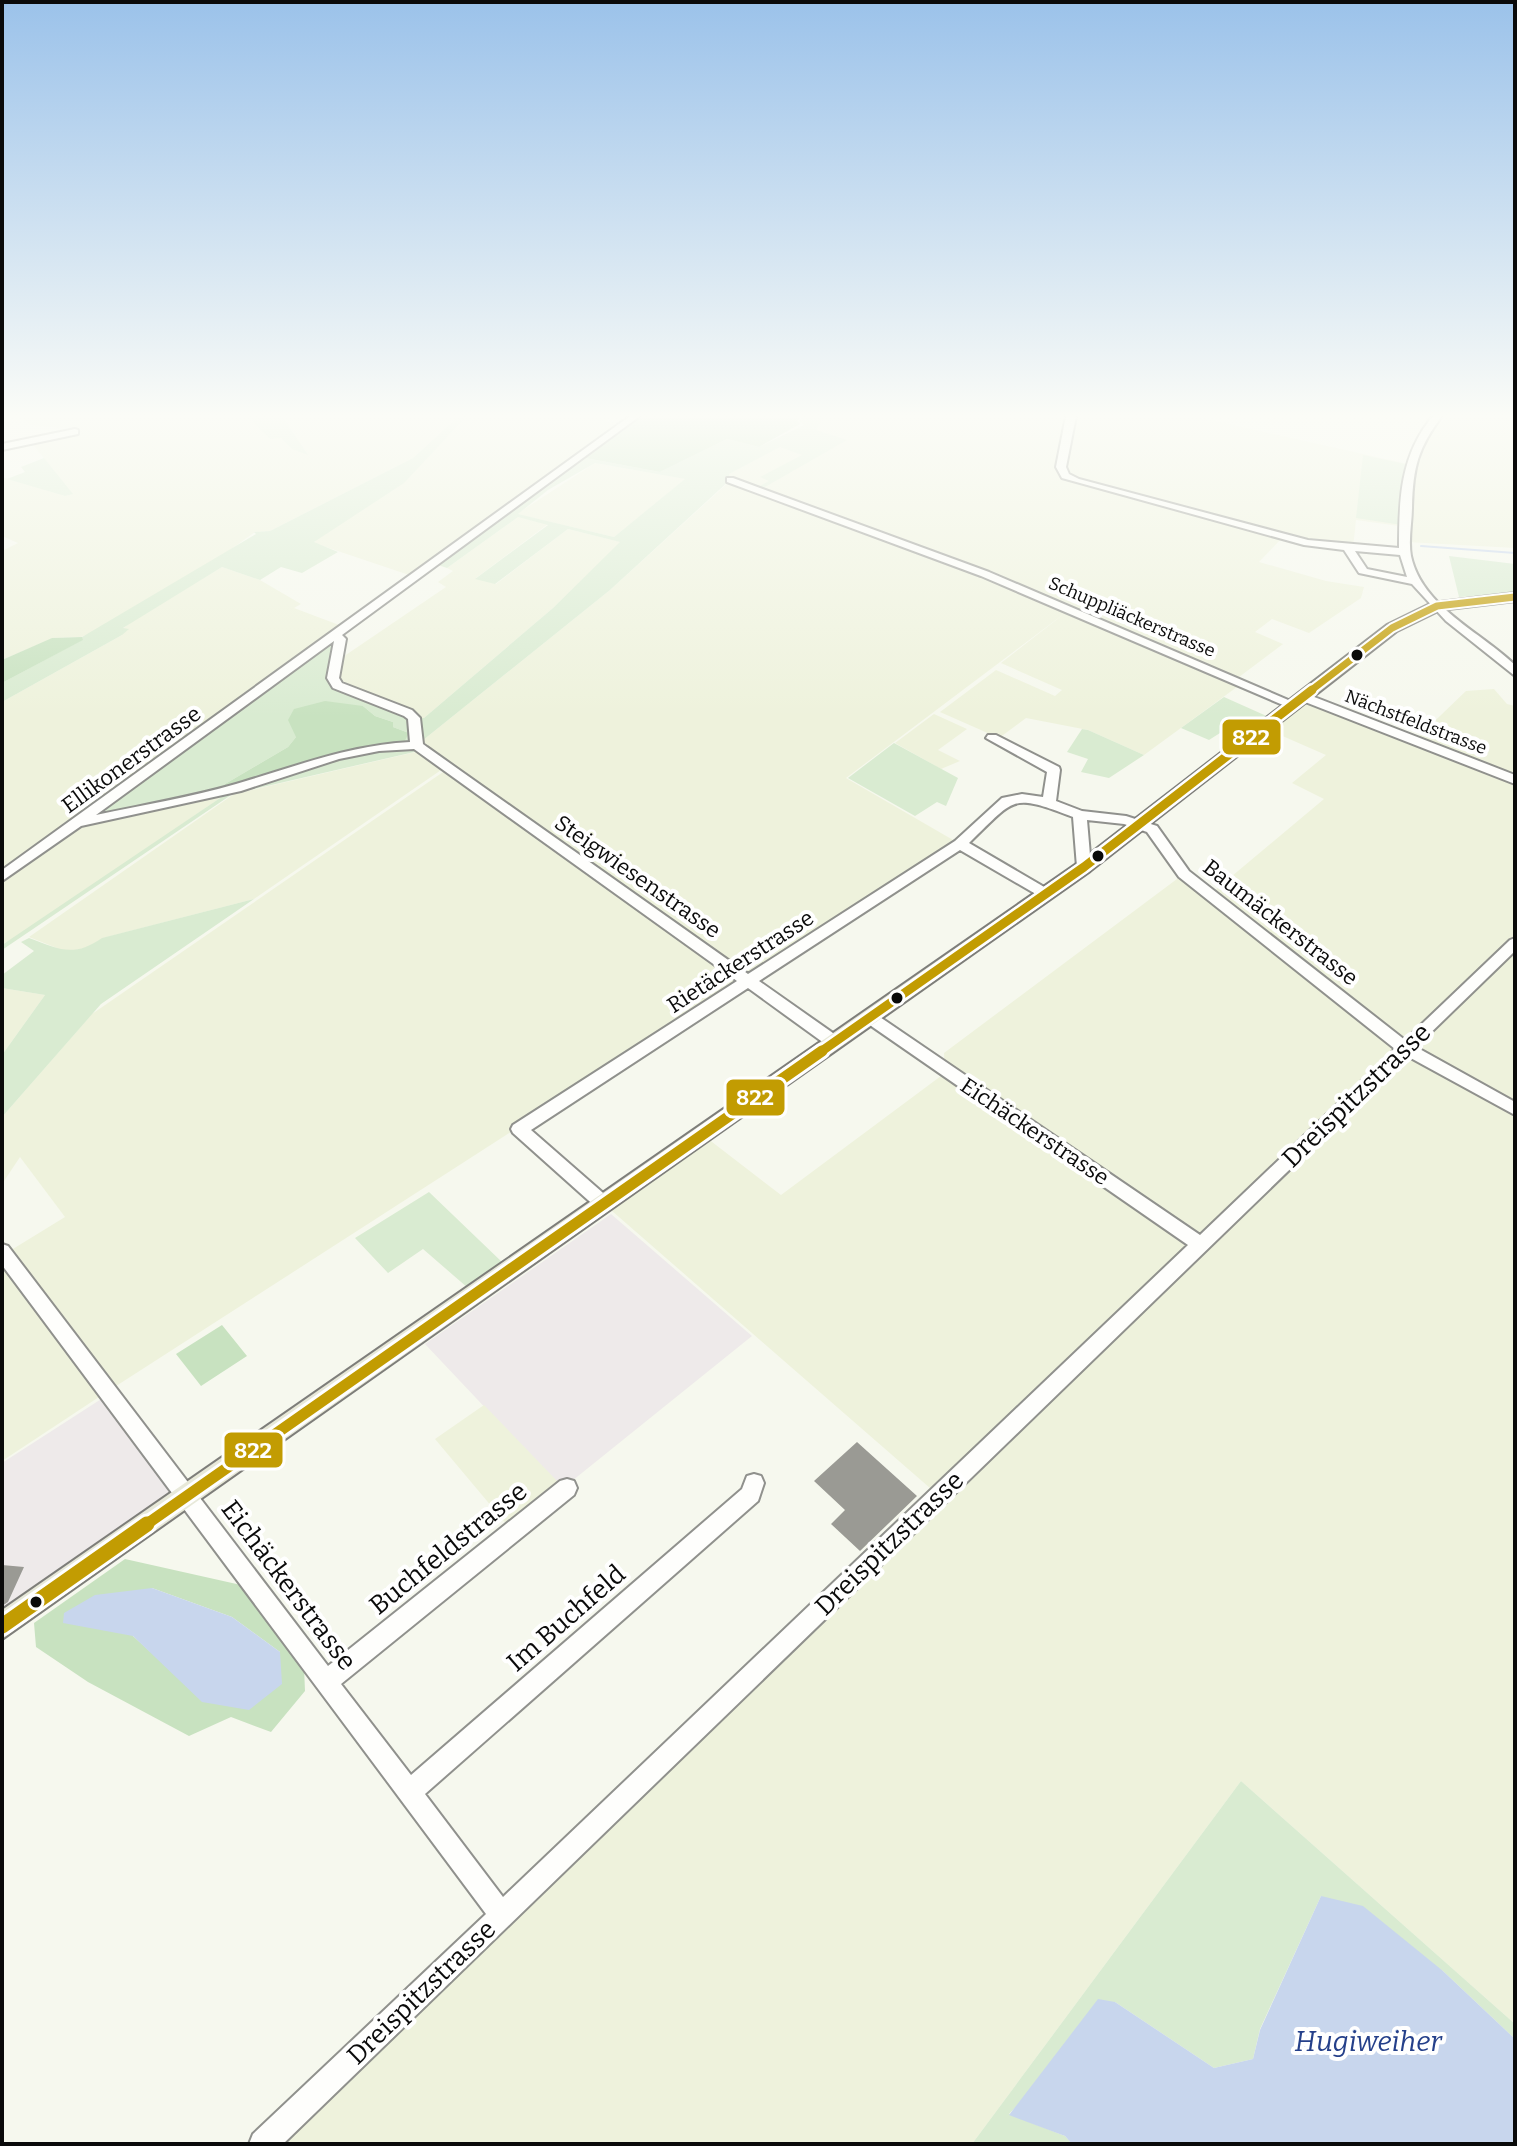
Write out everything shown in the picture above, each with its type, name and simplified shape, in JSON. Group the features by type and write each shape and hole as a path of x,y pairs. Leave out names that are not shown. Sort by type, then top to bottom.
{"main road":[{"path":"2,1626 1084,867 1392,628 1437,606 1515,597"}],"street":[{"name":"Ellikonerstrasse","path":"2,877 499,516"},
{"name":"Schuppliäckerstrasse","path":"828,516 985,574 1299,701"},
{"path":"1208,516 1283,537 1348,548 1404,552"},
{"path":"1406,516 1404,552 1416,582 1464,631 1493,648 1515,672"},
{"path":"1348,548 1363,571 1416,582"},
{"path":"76,823 236,788 336,756 379,747 417,745 416,725 408,713 337,685 333,678 340,639 336,636"},
{"name":"Nächstfeldstrasse","path":"1299,701 1515,780"},
{"path":"992,738 1054,770 1049,802"},
{"name":"Steigwiesenstrasse","path":"417,745 834,1042"},
{"name":"Rietäckerstrasse","path":"604,1204 519,1129 960,844 1007,801 1022,798 1049,802 1080,815 1139,824"},
{"path":"1080,815 1084,867"},
{"name":"Baumäckerstrasse","path":"1139,824 1156,832 1173,863 1184,874 1405,1048 1515,1109"},
{"path":"960,844 1046,894"},
{"name":"Dreispitzstrasse","path":"263,2144 1515,943"},
{"name":"Eichäckerstrasse","path":"869,1017 1200,1244"},
{"name":"Eichäckerstrasse","path":"2,1251 502,1915"},
{"name":"Im Buchfeld","path":"409,1792 751,1494 754,1483"},
{"name":"Buchfeldstrasse","path":"326,1682 567,1488"}],"shaded area":[{"path":"611,1214 752,1336 562,1489 425,1344"},
{"path":"109,1394 188,1496 2,1626 2,1463"}],"green space":[{"path":"2,516 299,516 270,531 255,532 219,558 100,629 81,637 53,638 2,660 2,551 18,543 2,536"},
{"path":"299,516 353,516 314,542 338,552 302,573 281,567 260,580 222,567 123,628 129,629 122,635 2,702 2,683 82,640 82,637 256,534 254,532 270,531"},
{"path":"351,516 499,516 415,577 314,543 318,537"},
{"path":"497,516 527,516 614,537 640,516 691,516 610,590 417,745 423,750 232,794 236,788 409,733 393,727 393,722 375,716 363,706 296,737 288,747 225,784 218,792 76,823 336,636 337,685 414,718 424,718 553,608 620,542 568,529 495,584 475,579 548,525 518,517 447,568 432,563"},
{"path":"526,516 640,516 614,537"},
{"path":"691,516 1515,516 1515,548 1406,542 1406,527 1356,520 1353,548 1283,537 1259,562 1326,581 1364,587 1361,598 1309,633 1272,619 1255,632 1283,644 1235,680 1241,684 1144,755 1088,730 1026,718 999,738 940,712 996,670 1055,696 1062,690 1001,663 1069,610 846,778 960,844 749,982 417,745 610,590"},
{"path":"1402,516 1402,525 1356,518"},
{"path":"518,517 548,524 476,578 496,584 568,529 621,542 553,608 424,718 414,718 337,685 334,663 446,587 438,582 453,571 447,568"},
{"path":"1449,556 1515,564 1515,594 1459,597"},
{"path":"222,567 260,580 301,604 294,608 347,628 2,876 2,702 122,635 122,629 141,615"},
{"path":"82,637 83,640 2,683 2,660 52,638"},
{"path":"1494,689 1507,704 1515,706 1515,2024 1241,1781 972,2144 263,2144 938,1495 604,1204 703,1135 781,1195 945,1073 944,1053 1181,876 1213,892 1324,799 1292,783 1326,755 1271,731 1304,697 1415,740 1466,691"},
{"path":"1224,697 1271,718 1240,741 1220,733 1209,740 1181,728"},
{"path":"325,701 363,706 375,716 393,722 393,727 409,733 403,744 379,747 218,792 225,784 288,747 296,737 288,720 294,709"},
{"path":"934,714 967,729 938,750 960,761 941,769 895,743"},
{"path":"1082,729 1144,755 1109,778 1081,772 1088,759 1067,752"},
{"path":"894,743 958,778 946,806 937,802 915,816 848,778"},
{"path":"420,751 444,768 254,899 103,938 89,947 67,952 29,937 234,794"},
{"path":"446,770 744,982 113,1388 8,1252 65,1217 20,1157 2,1184 2,1117 92,1014"},
{"path":"229,792 19,936 2,944 2,881 75,828"},
{"path":"229,792 231,795 2,950 2,945"},
{"path":"254,899 101,1004 2,1117 2,1055 45,995 2,988 2,975 34,951 21,942 29,938 74,950 102,938"},
{"path":"2,988 45,995 2,1055"},
{"path":"429,1192 503,1263 468,1288 423,1249 388,1273 355,1238"},
{"path":"2,1254 103,1389 99,1397 2,1461"},
{"path":"222,1325 247,1356 201,1386 176,1354"},
{"path":"484,1405 560,1484 508,1526 435,1439"},
{"path":"125,1559 241,1585 304,1667 305,1691 271,1732 231,1717 189,1736 88,1682 36,1647 34,1623","holes":["152,1588 232,1617 280,1652 166,1666 133,1636"]},
{"path":"1241,1781 1515,2024 1515,2039 1443,1971 1321,1896 1260,2029 1253,2059 1214,2068 1115,2002 1009,2114 1065,2136 1072,2144 972,2144"}],"water":[{"path":"152,1588 232,1617 280,1652 282,1684 249,1710 202,1702 133,1636 63,1623 64,1613 95,1595"},
{"name":"Hugiweiher","path":"1321,1896 1363,1906 1443,1971 1515,2039 1515,2144 1072,2144 1065,2136 1009,2115 1098,1999 1115,2002 1214,2068 1253,2059 1260,2030"}],"building":[{"path":"857,1442 917,1496 860,1551 831,1524 845,1510 814,1481"},
{"path":"2,1565 24,1567 8,1602 2,1606"}],"waterway":[{"path":"1421,546 1515,553"}],"transit line":[{"name":"822","path":"2,1626 1084,867 1392,628 1437,606 1515,597"}]}
